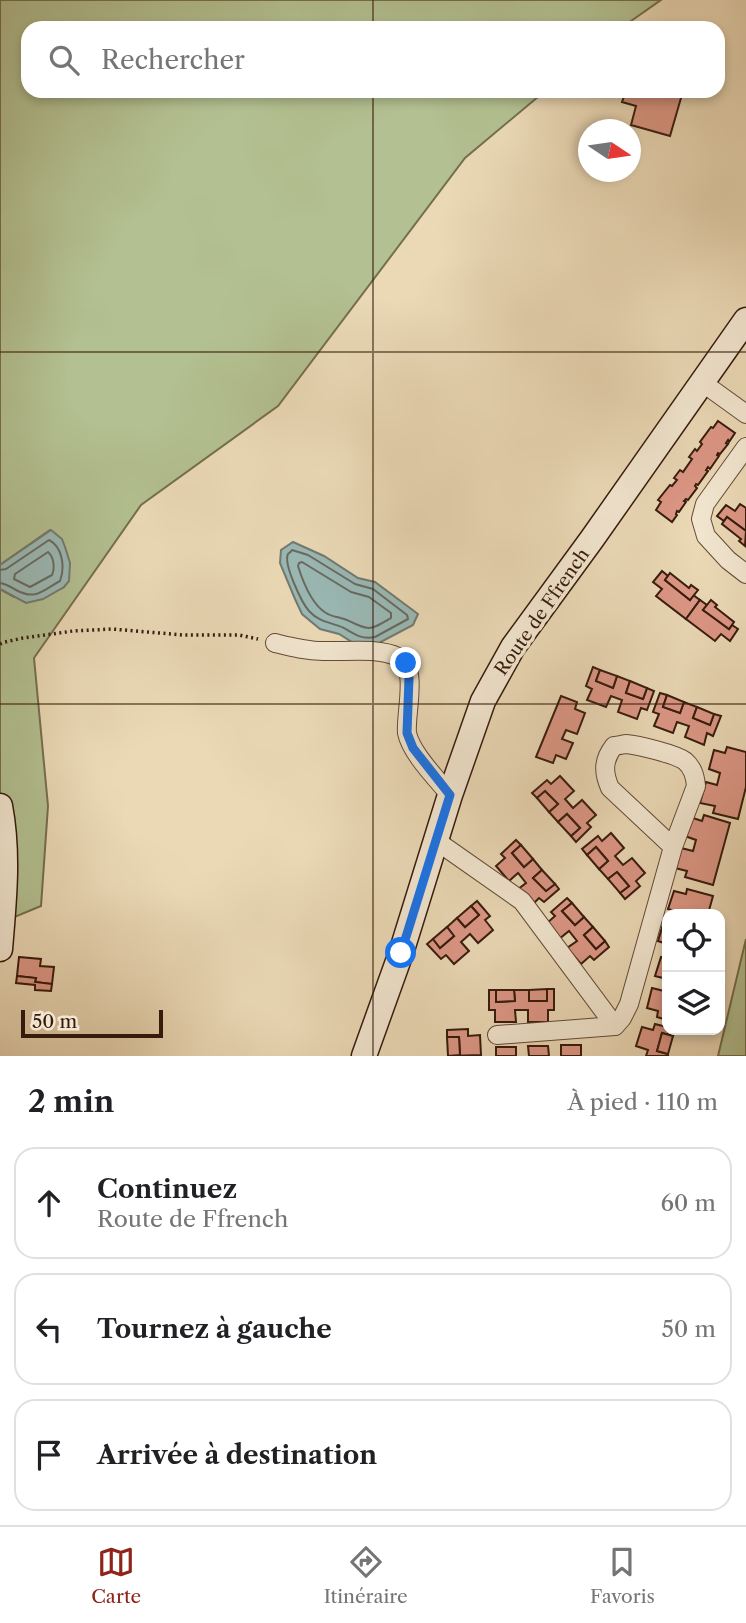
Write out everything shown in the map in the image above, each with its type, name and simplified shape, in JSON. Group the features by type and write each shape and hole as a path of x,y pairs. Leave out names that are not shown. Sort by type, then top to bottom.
{"main road":[{"name":"Route de Ffrench","path":"364,1056 401,953 435,840 483,701 513,647 592,540 746,320"},
{"path":"0,806 3,820 5,888 0,949"}],"street":[{"path":"703,383 746,414"},
{"path":"746,447 705,505 701,519 706,536 727,560 746,574"},
{"path":"275,643 297,649 369,651 398,657 406,663 409,678 407,733 413,748 450,795"},
{"path":"497,1035 615,1026 629,1004 673,848 696,786 694,771 672,754 625,744 614,746 607,755 605,775 610,788 673,848"},
{"path":"435,840 522,901 615,1026"}],"path":[{"path":"0,645 23,638 112,629 183,635 239,635 275,643"}],"green space":[{"path":"0,0 661,0 631,21 21,21 21,98 537,98 465,158 278,406 141,505 34,658 48,806 41,906 0,923 0,589 14,597 54,592 64,587 68,556 50,530 0,565"},
{"path":"746,939 746,1056 718,1056"}],"water":[{"path":"51,530 62,539 70,563 69,581 64,587 43,599 26,603 0,589 0,565"},
{"path":"293,542 324,556 358,578 375,582 418,614 413,625 377,644 352,642 339,634 320,629 302,614 280,563 281,550"}],"building":[{"path":"623,98 681,98 670,136 641,128 641,119 633,119 636,106 622,102"},
{"path":"718,421 735,433 720,454 718,453 719,456 710,469 708,467 708,471 698,485 696,484 697,488 688,500 684,501 686,502 679,512 677,511 672,522 656,510 661,502 658,500 677,480 674,478 680,470 683,472 692,459 689,457 695,449 697,451 702,444 700,442"},
{"path":"740,504 746,508 746,531 727,517 724,521 717,516 726,505 735,511"},
{"path":"727,517 746,531 745,546 739,541 741,539 722,524"},
{"path":"662,571 668,576 665,580 690,600 693,595 700,600 686,619 656,596 662,589 653,582"},
{"path":"670,573 689,588 691,585 698,590 690,600 665,580"},
{"path":"700,600 707,605 703,610 729,629 732,625 738,629 730,641 721,634 715,641 686,619"},
{"path":"711,600 717,605 715,607 734,622 729,629 703,610"},
{"path":"593,667 600,670 596,681 613,688 617,676 630,681 626,693 643,699 647,688 654,691 647,710 641,708 637,719 618,712 622,700 611,696 606,707 587,700 592,689 586,686"},
{"path":"600,670 617,676 613,688 596,681"},
{"path":"630,681 647,688 643,699 626,693"},
{"path":"660,693 667,695 663,707 680,713 684,702 697,707 693,718 710,725 714,714 721,716 713,736 707,733 704,745 685,737 689,726 677,722 673,733 654,726 659,714 653,712"},
{"path":"667,695 684,702 680,713 663,707"},
{"path":"561,696 577,702 575,709 585,713 577,734 566,730 562,739 573,743 566,759 556,755 553,763 536,757"},
{"path":"697,707 714,714 710,725 693,718"},
{"path":"727,747 746,752 746,787 738,819 713,813 715,806 700,803 706,782 717,785 720,773 709,769 714,750 725,753"},
{"path":"560,776 574,791 565,799 573,808 582,800 596,815 587,823 591,827 576,842 571,836 580,828 567,814 558,822 549,812 558,804 545,791 537,798 532,793 547,780 551,784"},
{"path":"545,791 558,804 549,812 537,798"},
{"path":"567,814 580,828 571,836 558,822"},
{"path":"704,815 730,823 713,885 685,877 687,871 675,868 681,848 693,851 696,840 685,836 690,817 702,821"},
{"path":"611,833 624,848 615,856 623,865 632,858 645,873 636,881 640,886 625,899 620,893 629,886 617,872 608,879 599,869 608,861 596,847 587,855 582,849 598,836 602,841"},
{"path":"516,840 521,845 512,853 524,867 533,859 542,870 533,878 546,891 555,884 559,889 544,902 539,898 531,906 517,890 526,883 518,873 509,881 496,866 505,858 501,854"},
{"path":"521,845 533,859 524,867 512,853"},
{"path":"596,847 608,861 599,869 587,855"},
{"path":"542,870 555,884 546,891 533,878"},
{"path":"617,872 629,886 620,893 608,879"},
{"path":"687,889 713,896 709,909 668,909 674,891 686,894"},
{"path":"567,898 572,903 562,911 575,925 584,917 593,927 584,935 596,949 605,941 609,947 594,960 590,956 581,964 567,948 577,941 569,931 559,939 546,924 555,916 551,912"},
{"path":"477,901 490,916 485,920 493,930 478,943 470,934 461,942 469,951 454,964 446,955 441,959 427,944 433,939 440,948 454,936 447,927 457,918 465,927 479,915 471,906"},
{"path":"572,903 584,917 575,925 562,911"},
{"path":"471,906 479,915 465,927 457,918"},
{"path":"447,927 454,936 440,948 433,939"},
{"path":"593,927 605,941 596,949 584,935"},
{"path":"19,957 41,959 40,966 54,967 52,984 35,982 36,978 17,976"},
{"path":"661,957 662,957 662,978 655,976"},
{"path":"17,976 36,978 35,982 52,984 51,991 35,990 35,985 16,983"},
{"path":"652,988 662,990 662,1018 657,1017 658,1011 647,1008"},
{"path":"547,989 554,989 554,1010 548,1010 548,1022 528,1022 528,1010 515,1010 516,1022 495,1022 495,1010 489,1010 489,990 496,990 496,1002 515,1001 514,990 529,990 529,1001 547,1001"},
{"path":"547,989 547,1001 529,1001 529,990"},
{"path":"496,990 514,990 515,1001 496,1002"},
{"path":"655,1024 662,1026 657,1051 668,1056 646,1056 648,1050 636,1046 642,1027 653,1030"},
{"path":"468,1029 468,1036 480,1035 481,1055 448,1056 460,1055 459,1037 447,1037 447,1030"},
{"path":"662,1033 673,1036 668,1054 657,1051"},
{"path":"447,1037 459,1037 460,1055 448,1056"},
{"path":"561,1045 581,1045 581,1056 561,1056"},
{"path":"528,1046 548,1046 549,1056 529,1056"},
{"path":"496,1047 516,1047 516,1056 496,1056"}],"route":[{"path":"401,953 450,795 413,748 407,733 409,678 406,663"}]}
